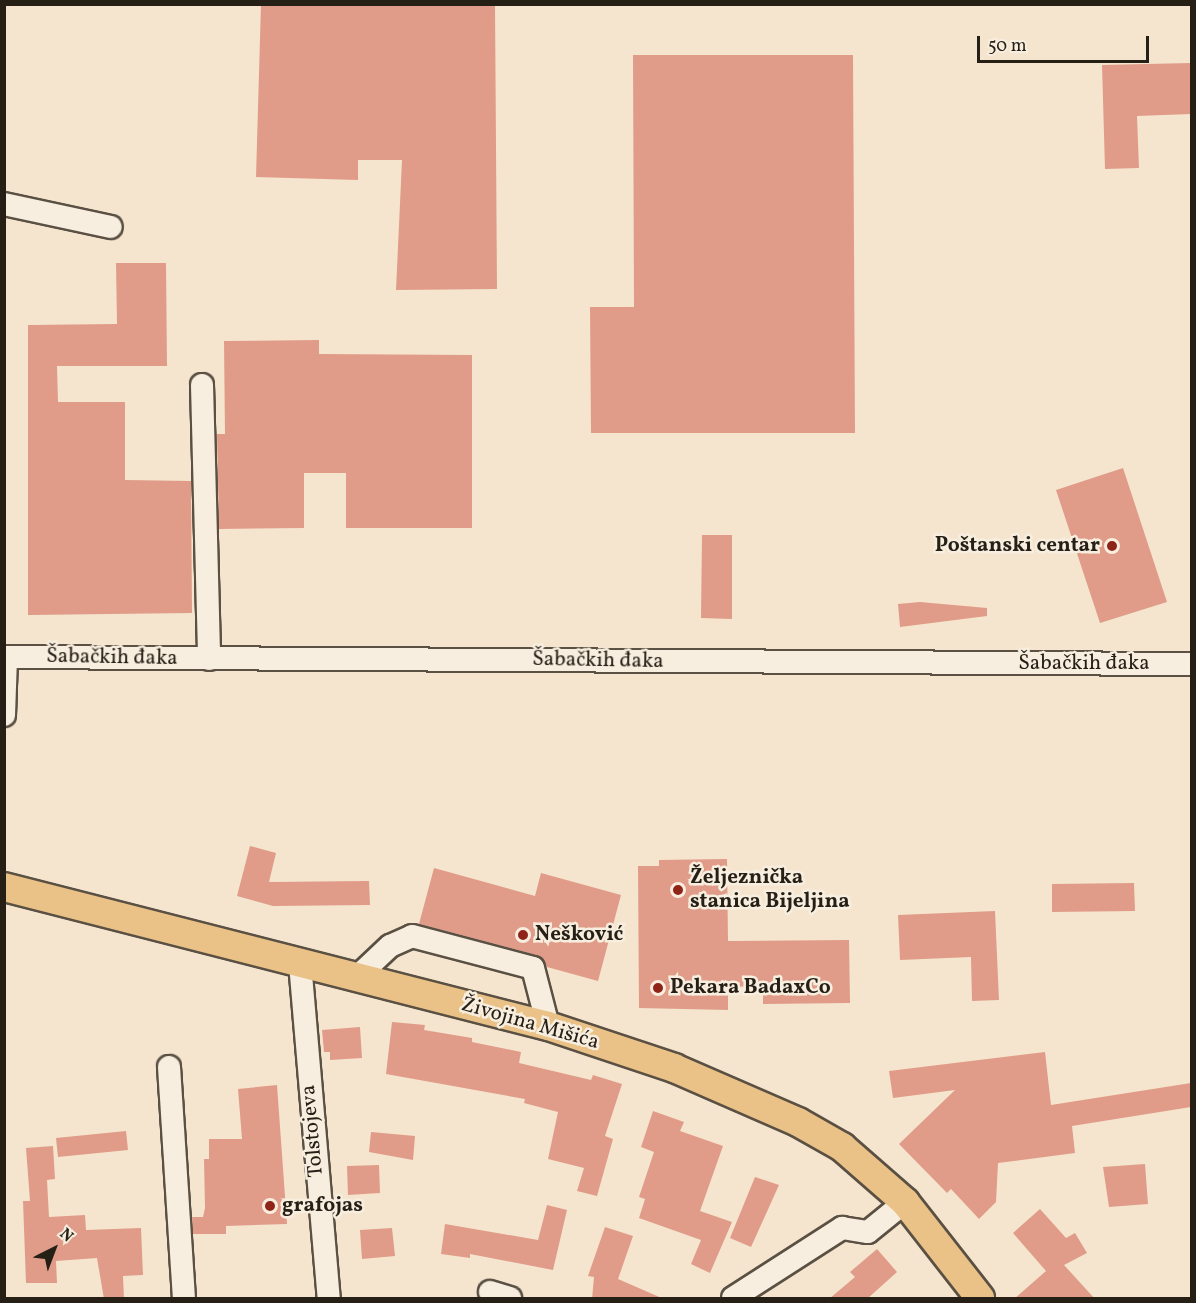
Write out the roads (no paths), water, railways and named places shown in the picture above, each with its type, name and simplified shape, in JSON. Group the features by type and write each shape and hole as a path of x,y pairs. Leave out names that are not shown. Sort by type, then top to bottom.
{"main road":[{"name":"Živojina Mišića","path":"4,887 548,1026 674,1068 798,1122 842,1148 905,1202 980,1299"}],"street":[{"path":"4,204 111,227"},
{"path":"202,385 209,659"},
{"path":"4,715 5,657"},
{"name":"Šabačkih đaka","path":"5,657 1191,664"},
{"path":"356,978 390,946 412,936 533,968 548,1026"},
{"name":"Tolstojeva","path":"300,963 329,1299"},
{"path":"169,1068 184,1299"},
{"path":"733,1299 842,1228 868,1232 905,1202"}],"place":[{"name":"Poštanski centar","path":"1112,546"},
{"name":"Željeznička stanica Bijeljina","path":"678,890"},
{"name":"Nešković","path":"523,935"},
{"name":"Pekara BadaxCo","path":"658,988"},
{"name":"grafojas","path":"270,1206"}]}
